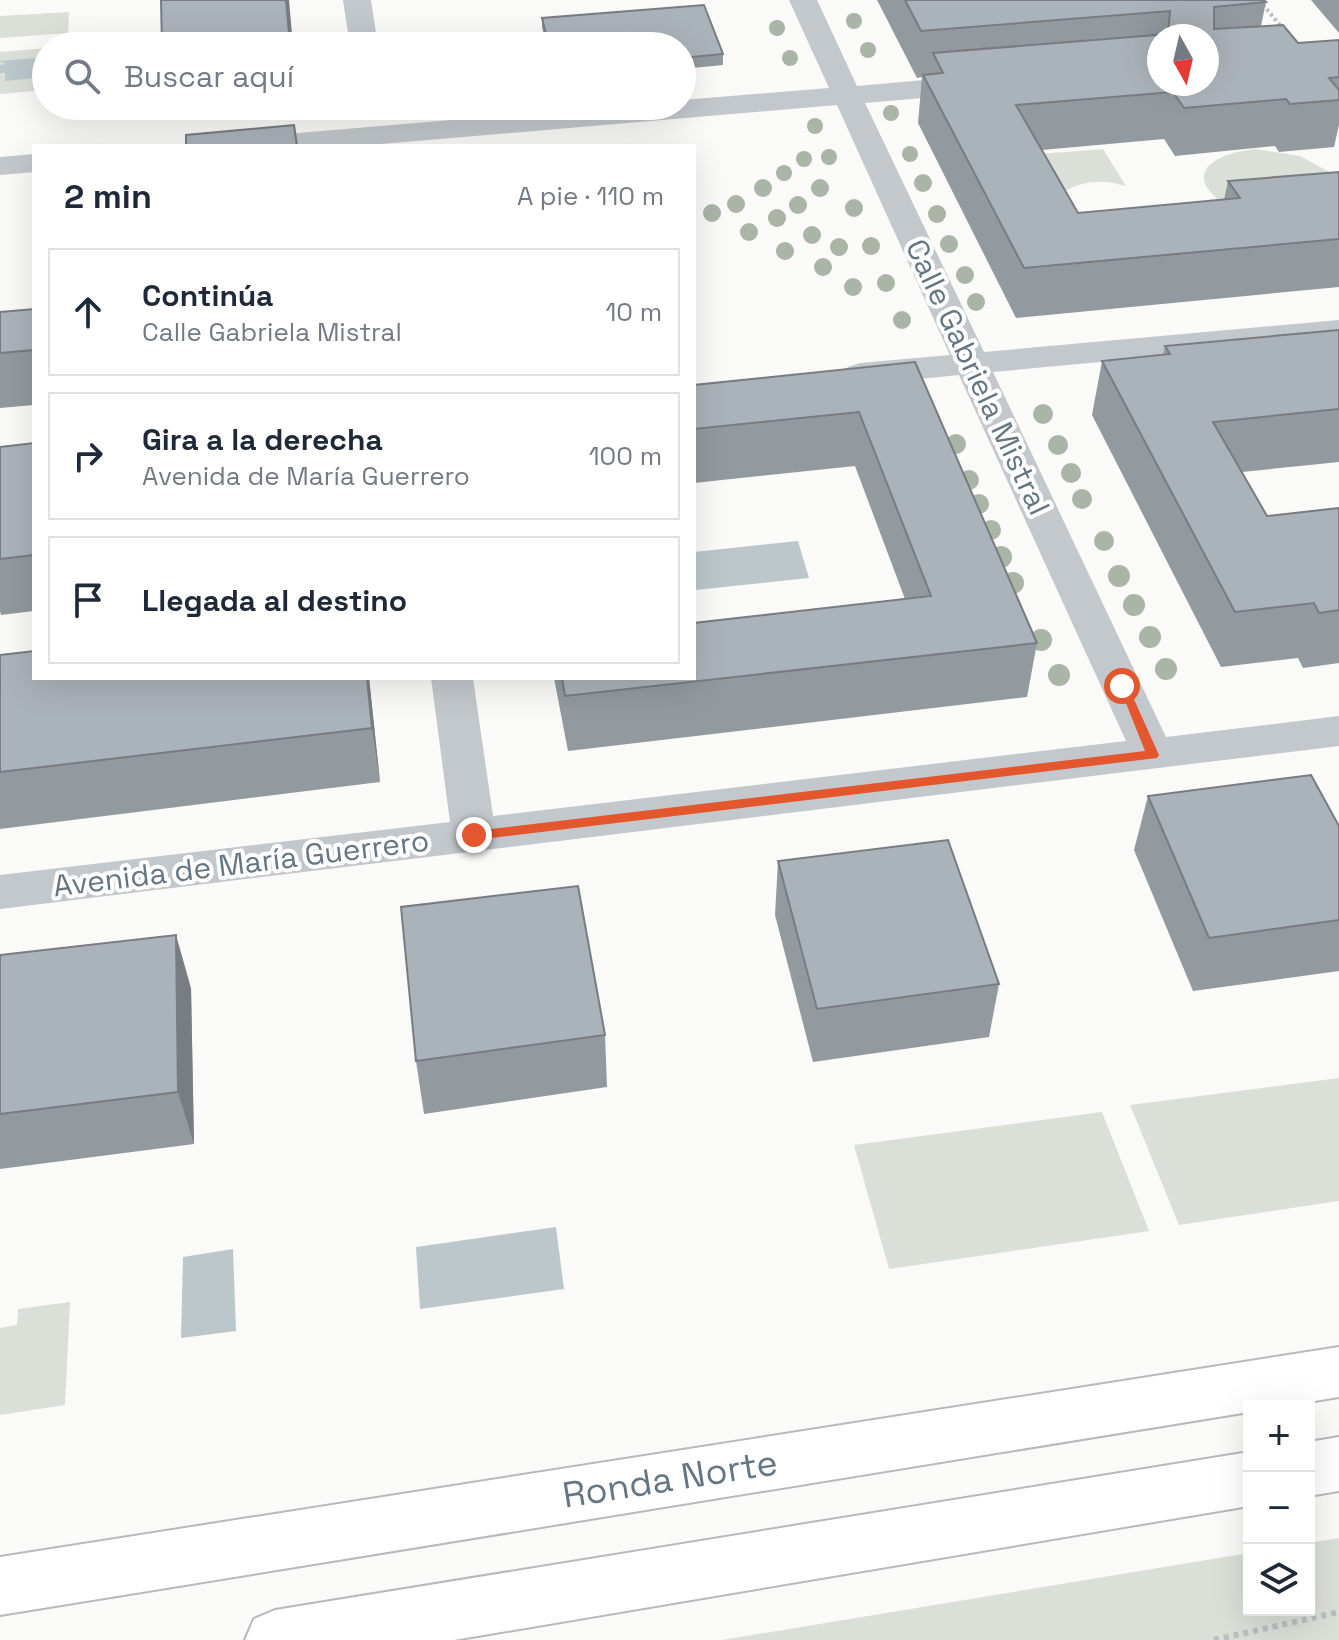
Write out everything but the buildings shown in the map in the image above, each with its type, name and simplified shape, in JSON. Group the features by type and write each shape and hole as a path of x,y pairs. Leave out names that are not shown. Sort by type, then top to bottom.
{"main road":[{"name":"Ronda Norte","path":"0,1586 1339,1372"},
{"path":"1315,1468 1339,1464"},
{"path":"275,1640 1243,1480"}],"street":[{"path":"357,0 362,32"},
{"name":"Calle Gabriela Mistral","path":"803,0 1153,755"},
{"path":"696,106 1002,82"},
{"path":"265,144 375,129 500,120"},
{"path":"0,166 32,163"},
{"path":"833,377 1339,330"},
{"path":"452,680 474,835"},
{"name":"Avenida de María Guerrero","path":"0,892 1339,731"}],"path":[{"path":"1259,0 1287,34"},
{"path":"1214,1640 1339,1612"}],"shaded area":[{"path":"69,12 68,32 32,32 32,36 0,38 0,16"},
{"path":"32,49 32,91 0,94 0,52"},
{"path":"32,58 32,78 5,81 0,65 6,64 0,61"},
{"path":"1103,149 1126,186 1094,182 1063,192 1040,154"},
{"path":"1256,149 1300,156 1333,174 1232,209 1207,187 1204,177 1206,169 1225,156"},
{"path":"798,541 809,578 696,590 696,552"},
{"path":"1339,1078 1339,1201 1179,1225 1130,1105"},
{"path":"1102,1112 1149,1231 889,1269 854,1145"},
{"path":"556,1227 564,1289 420,1309 416,1247"},
{"path":"233,1249 236,1331 181,1338 183,1257"},
{"path":"70,1302 65,1405 0,1415 0,1328 17,1325 18,1309"},
{"path":"1339,1538 1339,1640 722,1640 1243,1554 1243,1616 1315,1616 1315,1542"}],"route":[{"path":"474,835 1153,755 1122,686"}]}
